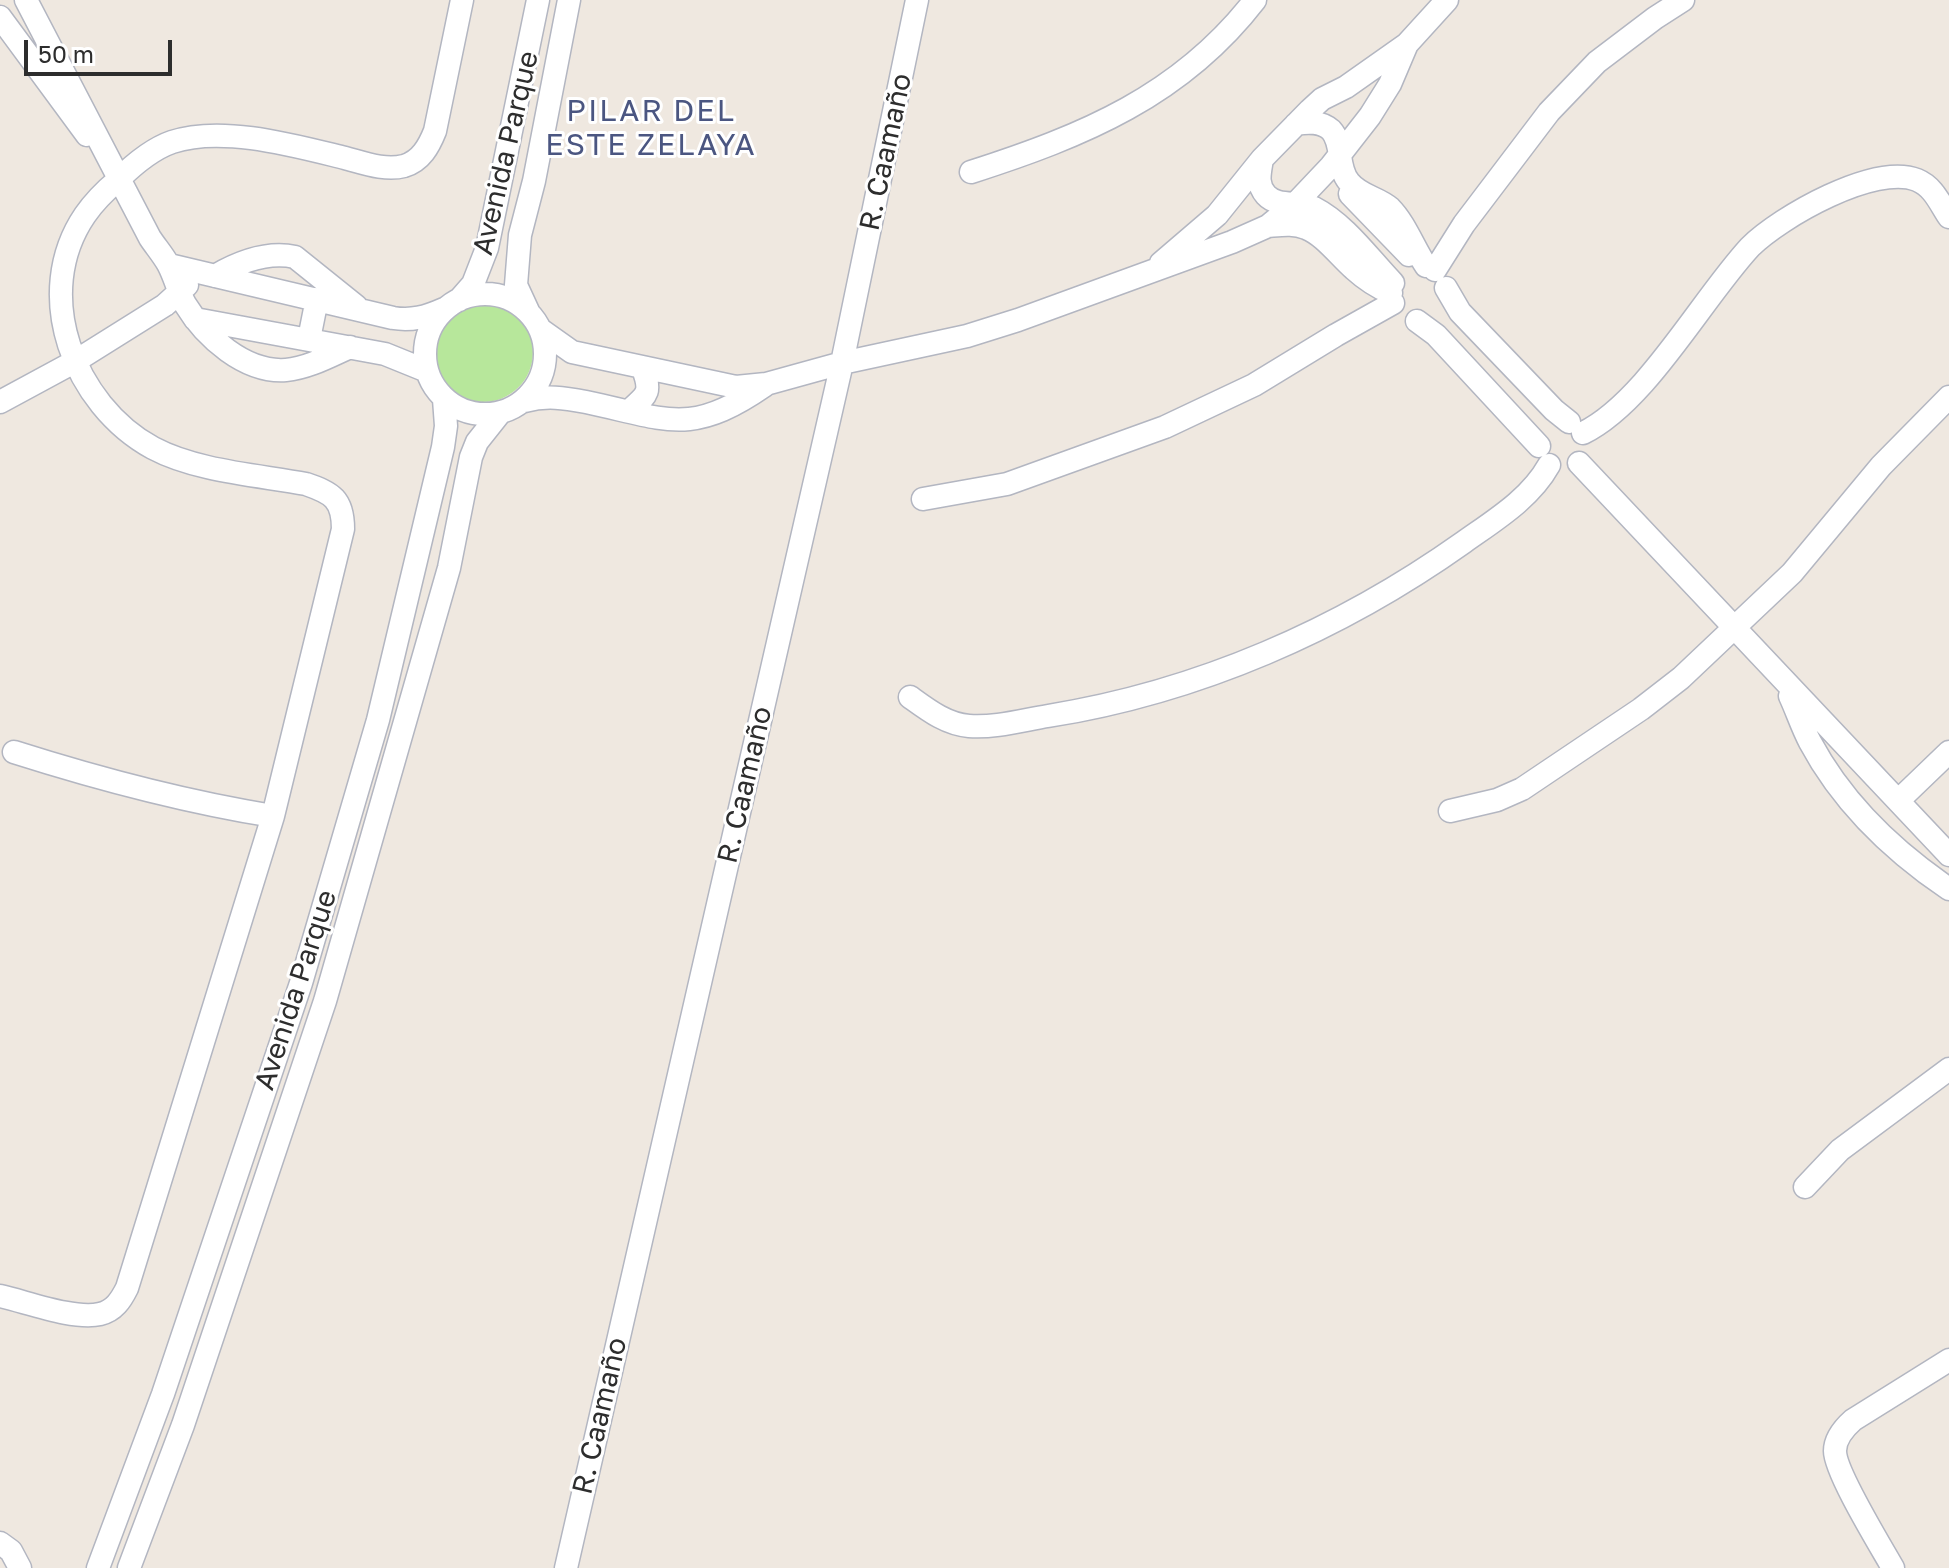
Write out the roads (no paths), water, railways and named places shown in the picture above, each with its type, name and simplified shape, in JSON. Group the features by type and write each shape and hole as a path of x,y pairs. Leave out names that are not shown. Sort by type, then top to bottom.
{"street":[{"path":"26,0 195,319 224,348 242,359 272,370 289,370 350,347"},
{"path":"0,1296 89,1315 109,1311 122,1298 132,1276 273,816 343,529 340,506 323,489 181,461 155,449 119,424 98,403 74,362 61,307 66,258 84,216 120,177 156,149 174,141 239,137 276,141 379,166 405,165 415,161 430,144 435,131 462,0"},
{"name":"Avenida Parque","path":"452,304 473,284 487,248 538,0"},
{"name":"Avenida Parque","path":"534,321 516,285 516,265 569,0"},
{"name":"R. Caamaño","path":"566,1568 842,363 917,0"},
{"path":"971,172 1043,148 1155,93 1181,76 1213,48 1255,0"},
{"path":"1151,272 1217,215 1262,159 1322,99 1346,87 1407,44 1447,0"},
{"path":"1432,272 1464,224 1570,89 1597,62 1683,0"},
{"path":"0,17 68,112 120,177"},
{"path":"1268,226 1296,203 1335,161 1370,116 1390,84 1407,44"},
{"path":"1262,159 1259,179 1264,193 1281,203 1315,208 1334,223 1392,293 1402,315 1417,321 1436,335 1544,455 1564,470 1579,463 1587,448 1576,427 1554,410 1460,312 1432,272 1339,182 1335,161 1336,138 1324,125 1315,122 1296,124"},
{"path":"1335,161 1358,192 1392,210 1447,296 1440,311 1417,321"},
{"path":"910,697 938,716 960,724 983,726 1091,709 1222,670 1324,627 1414,577 1496,520 1530,491 1544,455 1543,432 1548,426 1555,422 1576,427 1600,424 1627,398 1750,247 1801,209 1841,191 1902,177 1914,179 1930,188 1949,217"},
{"path":"1334,223 1356,201"},
{"path":"169,265 407,320 425,317 476,294 495,295 513,301 572,352 736,387 766,384 842,363 967,336 1151,272 1268,226 1287,224 1313,231 1374,285 1392,293"},
{"path":"0,418 74,362 207,274 248,260 286,255 295,257 360,310"},
{"path":"923,499 1007,484 1151,433 1254,385 1336,335 1392,293 1403,270 1432,272"},
{"path":"309,339 317,299"},
{"path":"452,304 434,322 427,337 424,354 427,371 444,399 461,410 480,415 500,413 541,396 563,397 671,420 693,420 726,409 766,384"},
{"path":"385,354 393,318"},
{"path":"195,319 385,354 427,371"},
{"path":"525,401 537,386 544,368 546,349 534,321"},
{"path":"0,402 74,362"},
{"path":"629,411 645,397 649,385 643,369"},
{"path":"1450,811 1497,800 1522,789 1641,709 1681,678 1792,573 1898,448 1949,397"},
{"name":"Avenida Parque","path":"98,1568 163,1394 301,983 378,720 443,447 446,426 444,399"},
{"name":"Avenida Parque","path":"129,1568 214,1335 325,1001 446,581 471,457 477,442 500,413"},
{"path":"1579,463 1943,848 1915,864"},
{"path":"1785,684 1809,740 1835,781 1876,829 1949,889"},
{"path":"5,752 212,806 273,816"},
{"path":"1899,800 1949,752"},
{"path":"1835,781 1859,759"},
{"path":"1805,1187 1840,1150 1949,1069"},
{"path":"1893,1568 1839,1467 1836,1445 1844,1428 1853,1420 1949,1360"},
{"path":"0,1543 11,1551 20,1568"}],"district":[{"name":"PILAR DEL ESTE ZELAYA","path":"651,128"}]}
